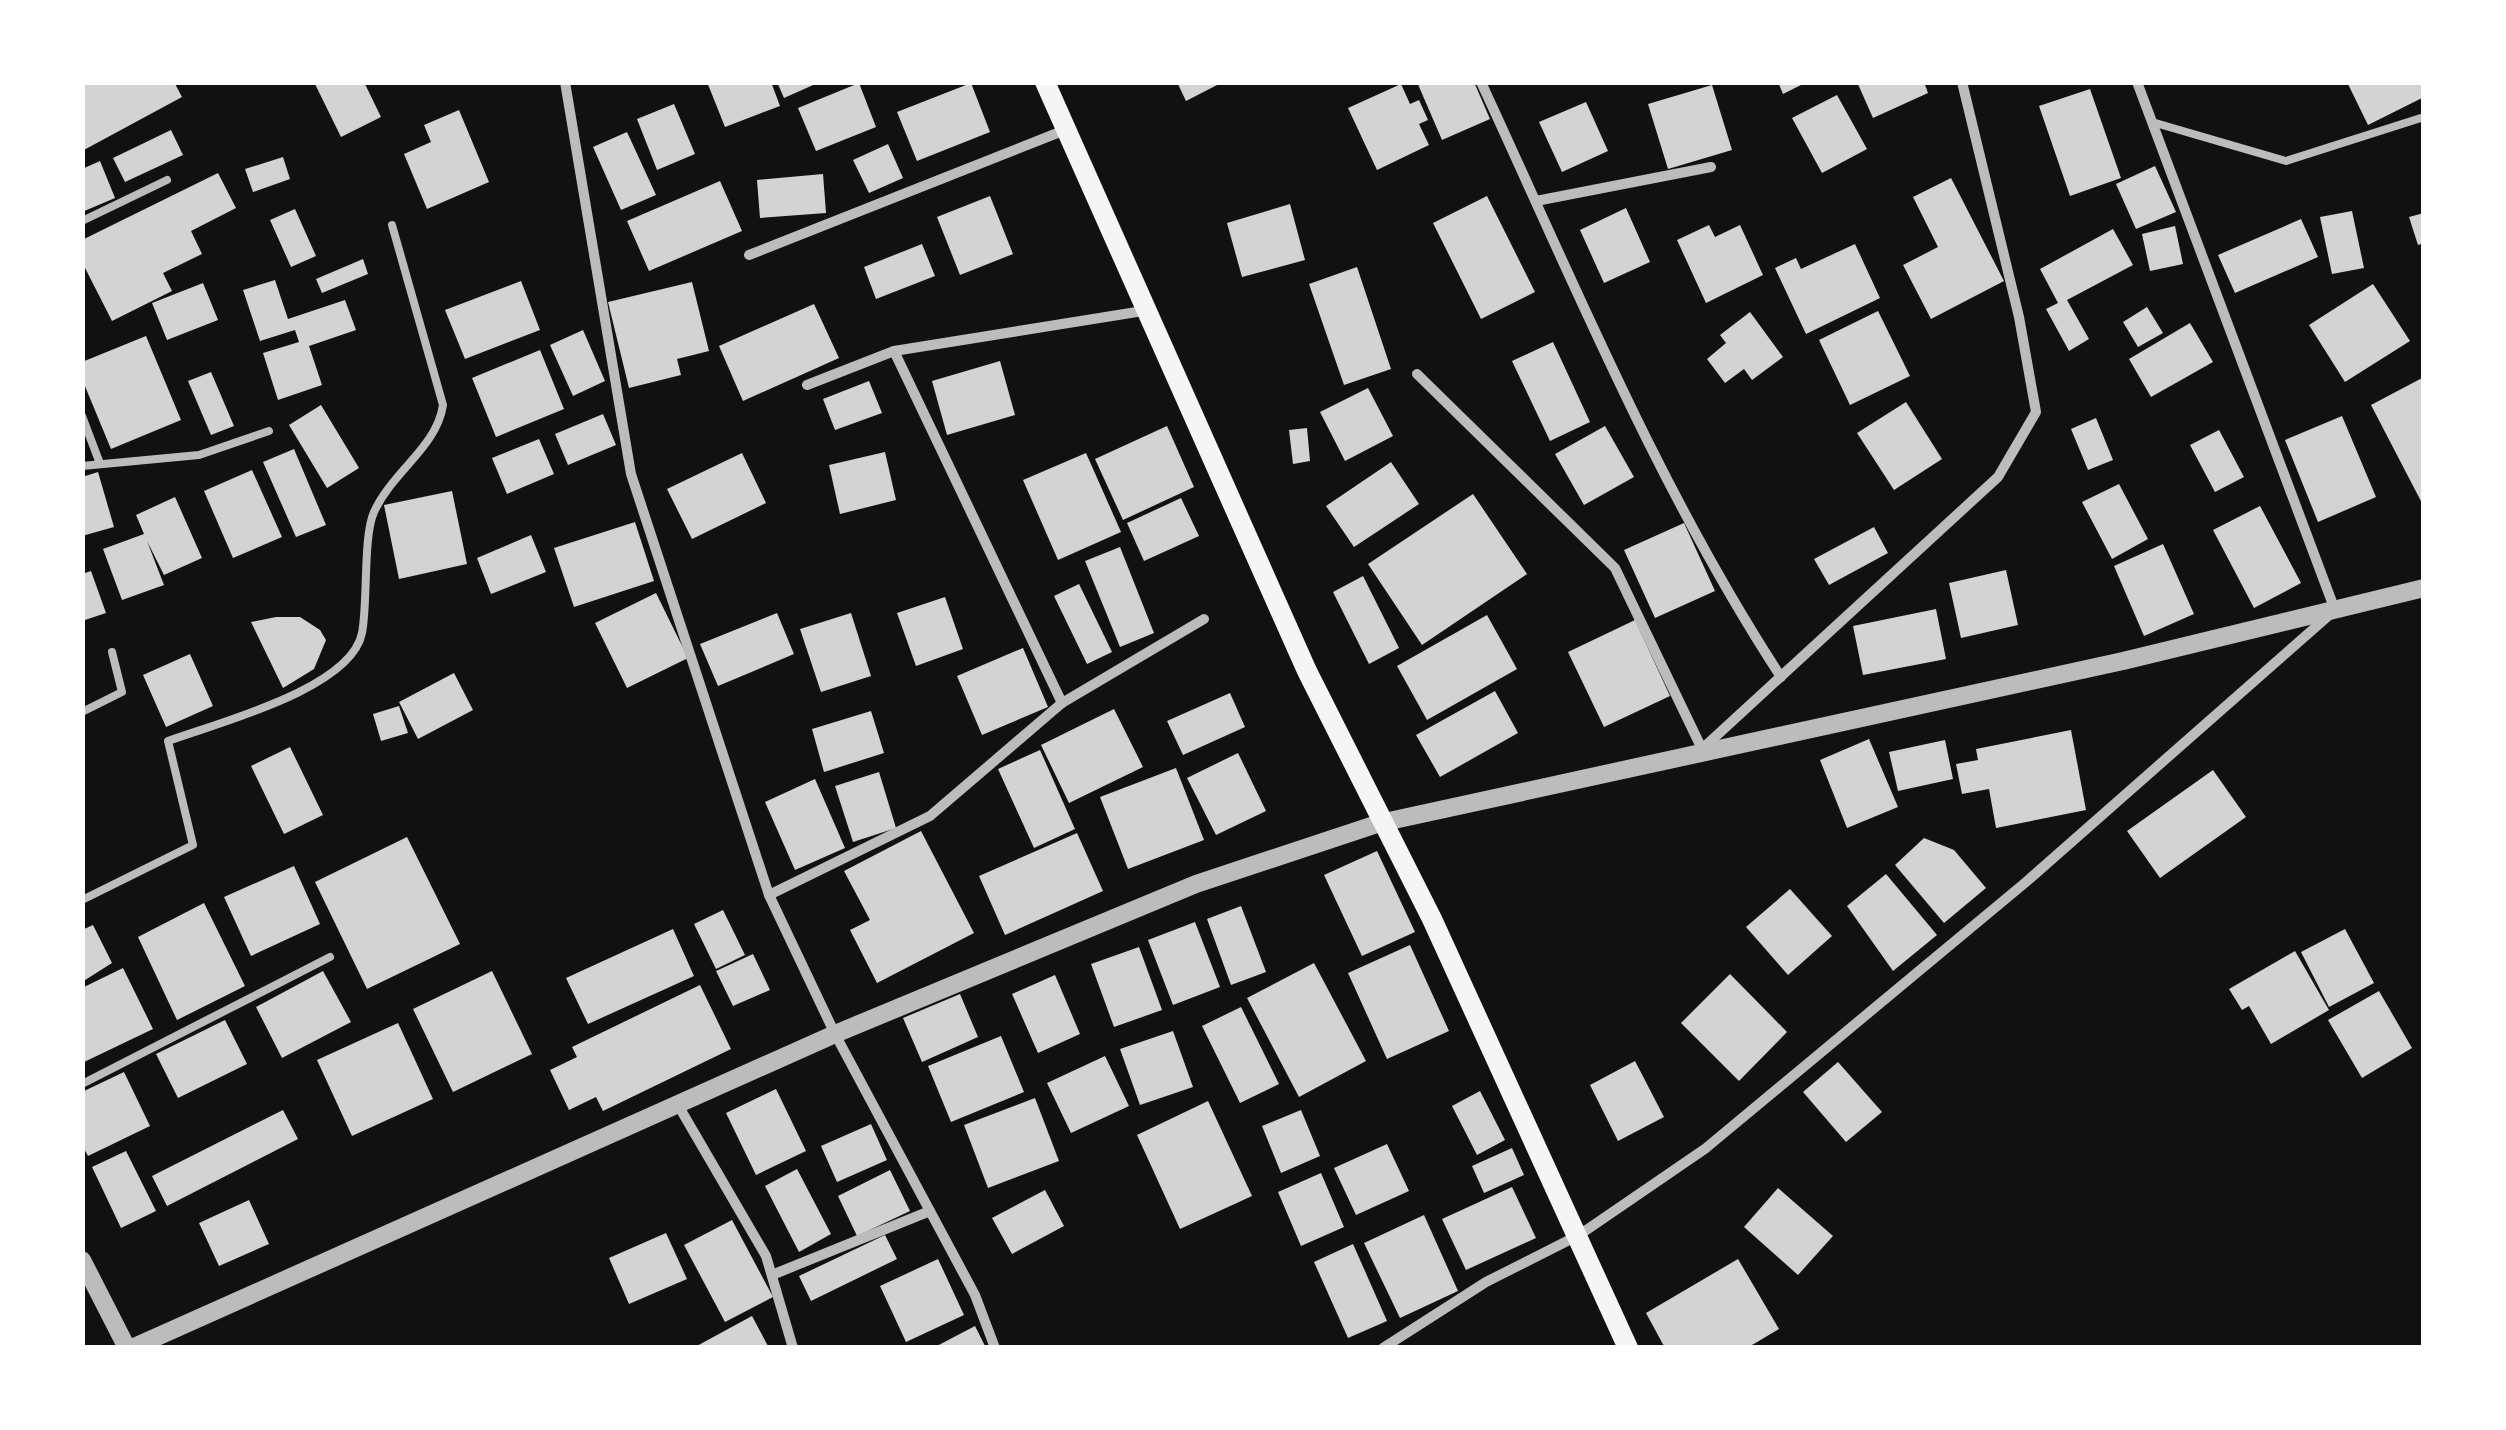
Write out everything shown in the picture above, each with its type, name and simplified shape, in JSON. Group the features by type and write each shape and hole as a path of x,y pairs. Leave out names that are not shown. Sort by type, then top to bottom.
{"main road":[{"path":"1045,82 1143,311 1380,823 1432,919 1628,1348"}],"street":[{"path":"565,82 631,474 769,895 835,1034 975,1295 995,1348"},
{"path":"1481,82 1640,423 1753,634 1781,677"},
{"path":"1702,750 1998,477 2036,412 2020,317 1962,82"},
{"path":"2137,82 2335,610"},
{"path":"749,255 1064,130"},
{"path":"1536,201 1710,168"},
{"path":"807,385 894,351 1143,311"},
{"path":"894,351 1062,703"},
{"path":"1417,374 1614,568 1702,750"},
{"path":"82,1260 130,1348 835,1034 1196,884 1380,823 1702,750 2123,662 2424,588"},
{"path":"1383,1348 1486,1282 1578,1235 1706,1148 2026,882 2335,610"},
{"path":"769,895 930,816 1062,703 1204,619"},
{"path":"678,1104 766,1256 794,1348"},
{"path":"772,1276 930,1211"}],"lane":[{"path":"2152,122 2286,161 2424,116"},
{"path":"82,221 167,180"},
{"path":"82,900 193,845 168,741 260,708 340,670 362,638 371,518 385,490 440,426 443,404 392,224"},
{"path":"82,416 99,461"},
{"path":"82,466 99,461 198,456 269,431"},
{"path":"82,712 122,692 112,652"},
{"path":"82,1084 330,957"}],"building":[{"path":"91,82 174,82 182,97 82,151 82,87"},
{"path":"314,82 364,82 381,117 341,137"},
{"path":"707,82 771,82 780,106 725,127"},
{"path":"777,82 820,82 784,98"},
{"path":"1177,82 1223,82 1186,101"},
{"path":"1417,82 1474,82 1490,119 1442,140"},
{"path":"1778,82 1807,82 1783,94"},
{"path":"1857,82 1924,82 1928,93 1873,118"},
{"path":"2347,82 2421,82 2424,97 2368,125"},
{"path":"859,83 876,127 816,151 798,108"},
{"path":"971,83 990,132 917,161 897,112"},
{"path":"1401,84 1410,104 1419,100 1428,120 1419,124 1429,145 1377,170 1348,108"},
{"path":"1712,85 1732,150 1668,169 1648,104"},
{"path":"2090,89 2121,178 2070,196 2039,106"},
{"path":"1837,95 1867,149 1822,173 1792,118"},
{"path":"1586,102 1608,151 1562,172 1539,122"},
{"path":"674,104 695,154 657,170 637,119"},
{"path":"459,110 489,182 427,209 404,154 431,142 424,125"},
{"path":"171,130 183,155 125,182 113,158"},
{"path":"627,132 656,195 621,210 593,147"},
{"path":"888,144 903,178 869,193 853,160"},
{"path":"283,157 290,179 253,192 245,169"},
{"path":"100,161 115,198 82,212 82,169"},
{"path":"2155,166 2176,212 2136,229 2116,184"},
{"path":"218,173 236,208 191,231 202,254 163,273 172,291 112,321 82,262 82,240"},
{"path":"823,174 826,213 760,218 757,180"},
{"path":"1951,178 2004,281 1931,319 1903,265 1938,247 1913,197"},
{"path":"720,181 742,231 649,271 627,221"},
{"path":"990,196 1013,254 960,275 937,217"},
{"path":"1487,196 1535,292 1481,319 1433,223"},
{"path":"1290,204 1305,260 1242,277 1227,223"},
{"path":"1626,208 1650,262 1604,283 1580,230"},
{"path":"295,209 316,256 291,267 270,220"},
{"path":"2352,211 2364,268 2332,274 2320,217"},
{"path":"2424,213 2424,243 2418,245 2409,217"},
{"path":"2301,219 2318,257 2235,293 2218,255"},
{"path":"1709,225 1715,237 1740,225 1763,275 1706,303 1677,240"},
{"path":"2175,226 2183,264 2150,271 2142,234"},
{"path":"2113,229 2133,265 2067,300 2089,339 2069,351 2046,309 2058,303 2040,269"},
{"path":"922,244 935,276 876,299 864,267"},
{"path":"1855,244 1880,298 1806,334 1775,268 1796,258 1801,269"},
{"path":"363,259 368,274 322,293 316,279"},
{"path":"1357,267 1391,369 1344,385 1309,284"},
{"path":"275,280 288,319 345,300 356,330 309,346 322,385 278,400 263,353 299,342 295,330 260,341 243,290"},
{"path":"521,281 540,330 465,359 445,310"},
{"path":"692,282 709,351 677,359 681,375 629,388 608,302"},
{"path":"203,283 218,320 167,340 152,303"},
{"path":"2373,284 2410,341 2345,382 2309,325"},
{"path":"814,304 839,358 743,401 719,346"},
{"path":"2147,307 2163,333 2138,347 2123,322"},
{"path":"1878,311 1910,376 1850,405 1819,340"},
{"path":"1750,312 1783,357 1752,380 1744,369 1725,383 1707,359 1726,343 1720,335"},
{"path":"2190,323 2213,362 2151,397 2129,359"},
{"path":"583,330 605,381 573,396 550,345"},
{"path":"146,336 181,420 111,449 82,379 82,362"},
{"path":"1553,342 1590,422 1550,441 1512,361"},
{"path":"540,350 564,409 496,437 472,378"},
{"path":"1000,361 1015,415 947,435 932,381"},
{"path":"211,372 234,426 211,435 188,381"},
{"path":"2424,377 2424,507 2371,405"},
{"path":"869,381 882,413 835,430 823,399"},
{"path":"1368,388 1393,436 1345,461 1320,412"},
{"path":"1906,402 1942,459 1894,490 1857,433"},
{"path":"321,405 359,468 327,488 289,425"},
{"path":"603,414 616,445 568,465 555,434"},
{"path":"2342,416 2376,497 2318,522 2285,440"},
{"path":"2096,418 2113,460 2088,470 2071,429"},
{"path":"1167,426 1194,487 1123,520 1095,459"},
{"path":"1605,426 1634,477 1584,505 1555,454"},
{"path":"1307,428 1310,461 1293,464 1289,430"},
{"path":"2219,430 2244,477 2215,492 2190,445"},
{"path":"539,439 554,474 507,494 492,458"},
{"path":"294,449 326,525 296,537 263,462"},
{"path":"885,452 896,500 840,514 829,465"},
{"path":"742,453 766,503 692,539 667,489"},
{"path":"1086,453 1121,532 1058,560 1023,480"},
{"path":"1391,462 1419,504 1354,547 1326,506"},
{"path":"252,470 282,537 233,558 204,491"},
{"path":"98,472 114,527 82,536 82,477"},
{"path":"2119,484 2148,539 2112,559 2082,502"},
{"path":"452,491 467,564 399,579 384,505"},
{"path":"1473,494 1527,574 1422,645 1368,564"},
{"path":"175,497 202,558 164,575 147,541 164,585 122,600 103,549 144,534 136,515"},
{"path":"1181,498 1199,536 1144,561 1127,523"},
{"path":"2260,506 2301,583 2254,608 2213,530"},
{"path":"635,522 654,581 574,607 554,548"},
{"path":"1684,523 1715,591 1655,618 1624,550"},
{"path":"1874,527 1888,553 1829,585 1814,559"},
{"path":"531,535 546,572 491,594 477,558"},
{"path":"2163,544 2194,614 2144,636 2114,566"},
{"path":"1120,547 1154,633 1120,647 1085,561"},
{"path":"2006,570 2018,625 1961,638 1949,583"},
{"path":"91,571 106,613 82,621 82,574"},
{"path":"1363,576 1399,648 1369,664 1333,592"},
{"path":"1079,584 1112,652 1087,664 1054,596"},
{"path":"656,593 688,658 627,688 595,623"},
{"path":"945,597 963,649 916,666 897,613"},
{"path":"1936,609 1946,659 1863,675 1853,626"},
{"path":"777,613 794,654 718,686 700,644"},
{"path":"851,613 871,676 821,692 800,629"},
{"path":"1487,615 1517,669 1427,720 1397,666"},
{"path":"300,617 320,630 326,640 314,669 283,688 251,622"},
{"path":"1635,620 1670,696 1604,727 1568,652"},
{"path":"1023,648 1048,707 982,735 957,676"},
{"path":"190,654 213,706 166,727 143,675"},
{"path":"454,673 473,710 418,739 399,702"},
{"path":"1495,691 1518,733 1440,777 1416,735"},
{"path":"1230,693 1245,727 1183,755 1167,721"},
{"path":"399,706 408,733 381,741 373,714"},
{"path":"1114,709 1143,767 1069,803 1041,745"},
{"path":"871,711 884,753 824,772 812,729"},
{"path":"2071,730 2086,810 1996,828 1989,789 1962,794 1956,764 1978,760 1976,749"},
{"path":"1869,739 1898,807 1847,828 1820,760"},
{"path":"1945,740 1953,779 1898,791 1889,752"},
{"path":"290,747 323,815 284,834 251,766"},
{"path":"1040,750 1075,829 1034,848 998,769"},
{"path":"1238,753 1266,811 1216,835 1187,778"},
{"path":"1176,768 1204,840 1128,869 1100,797"},
{"path":"2213,770 2246,817 2160,878 2127,831"},
{"path":"879,772 896,828 853,842 835,786"},
{"path":"815,779 845,848 795,870 765,802"},
{"path":"921,831 974,933 877,983 850,930 870,920 844,871"},
{"path":"1077,833 1103,891 1005,935 979,876"},
{"path":"407,837 460,944 367,989 315,882"},
{"path":"1924,838 1954,850 1986,888 1944,923 1895,865"},
{"path":"1377,851 1415,932 1362,956 1324,875"},
{"path":"294,866 320,924 251,956 224,897"},
{"path":"1886,874 1937,935 1893,971 1847,906"},
{"path":"1790,889 1832,936 1788,975 1746,927"},
{"path":"204,903 245,986 177,1020 138,937"},
{"path":"1241,906 1266,972 1231,985 1207,919"},
{"path":"723,910 745,955 716,969 694,924"},
{"path":"1195,922 1220,987 1173,1005 1148,940"},
{"path":"93,925 112,963 82,982 82,930"},
{"path":"673,929 694,976 588,1024 566,978"},
{"path":"2345,929 2374,983 2329,1007 2301,952"},
{"path":"1410,945 1449,1031 1387,1059 1348,973"},
{"path":"1139,947 1162,1010 1114,1027 1091,964"},
{"path":"2295,951 2329,1010 2271,1044 2249,1006 2242,1010 2229,989"},
{"path":"753,954 770,990 733,1006 716,971"},
{"path":"1314,963 1366,1061 1299,1097 1247,998"},
{"path":"123,968 153,1029 82,1063 82,988"},
{"path":"323,971 351,1022 282,1058 256,1007"},
{"path":"492,971 532,1054 453,1092 413,1009"},
{"path":"1730,974 1787,1032 1739,1081 1681,1023"},
{"path":"1055,975 1080,1034 1038,1053 1012,994"},
{"path":"700,985 731,1049 603,1111 596,1097 569,1110 550,1070 577,1057 572,1047"},
{"path":"2379,991 2412,1048 2362,1078 2328,1020"},
{"path":"960,994 978,1037 922,1062 903,1018"},
{"path":"1241,1007 1279,1084 1240,1103 1202,1026"},
{"path":"225,1020 247,1064 178,1098 156,1054"},
{"path":"398,1023 433,1099 352,1136 317,1060"},
{"path":"1173,1031 1193,1087 1140,1105 1120,1049"},
{"path":"1001,1036 1024,1092 951,1122 928,1066"},
{"path":"1105,1056 1129,1106 1071,1133 1047,1083"},
{"path":"1635,1061 1664,1117 1618,1141 1590,1085"},
{"path":"1838,1062 1882,1112 1846,1142 1803,1092"},
{"path":"124,1072 150,1126 88,1156 82,1145 82,1092"},
{"path":"776,1089 806,1151 756,1175 726,1113"},
{"path":"1480,1091 1505,1140 1477,1155 1452,1106"},
{"path":"1035,1098 1059,1161 988,1188 964,1125"},
{"path":"1208,1101 1252,1196 1180,1229 1137,1135"},
{"path":"283,1110 298,1139 167,1206 152,1176"},
{"path":"1301,1110 1320,1156 1281,1173 1262,1126"},
{"path":"871,1124 887,1160 837,1182 821,1146"},
{"path":"1387,1144 1409,1191 1356,1215 1334,1168"},
{"path":"1512,1148 1524,1175 1484,1193 1472,1166"},
{"path":"126,1151 156,1211 121,1228 92,1167"},
{"path":"797,1169 831,1234 799,1252 765,1186"},
{"path":"890,1170 910,1211 857,1236 838,1196"},
{"path":"1321,1173 1344,1227 1301,1246 1278,1192"},
{"path":"1512,1187 1536,1238 1466,1270 1442,1219"},
{"path":"1778,1188 1833,1236 1798,1275 1744,1227"},
{"path":"1045,1190 1064,1226 1012,1254 992,1218"},
{"path":"249,1200 269,1244 219,1266 199,1223"},
{"path":"1424,1215 1458,1291 1400,1318 1364,1243"},
{"path":"732,1220 773,1297 725,1322 684,1245"},
{"path":"666,1233 687,1279 629,1304 609,1258"},
{"path":"885,1235 897,1259 811,1301 799,1276"},
{"path":"1353,1244 1387,1321 1348,1338 1314,1262"},
{"path":"938,1259 964,1315 906,1342 880,1286"},
{"path":"1738,1259 1779,1329 1747,1348 1665,1348 1646,1313"},
{"path":"752,1316 769,1348 693,1348"},
{"path":"975,1326 986,1348 933,1348"}]}
